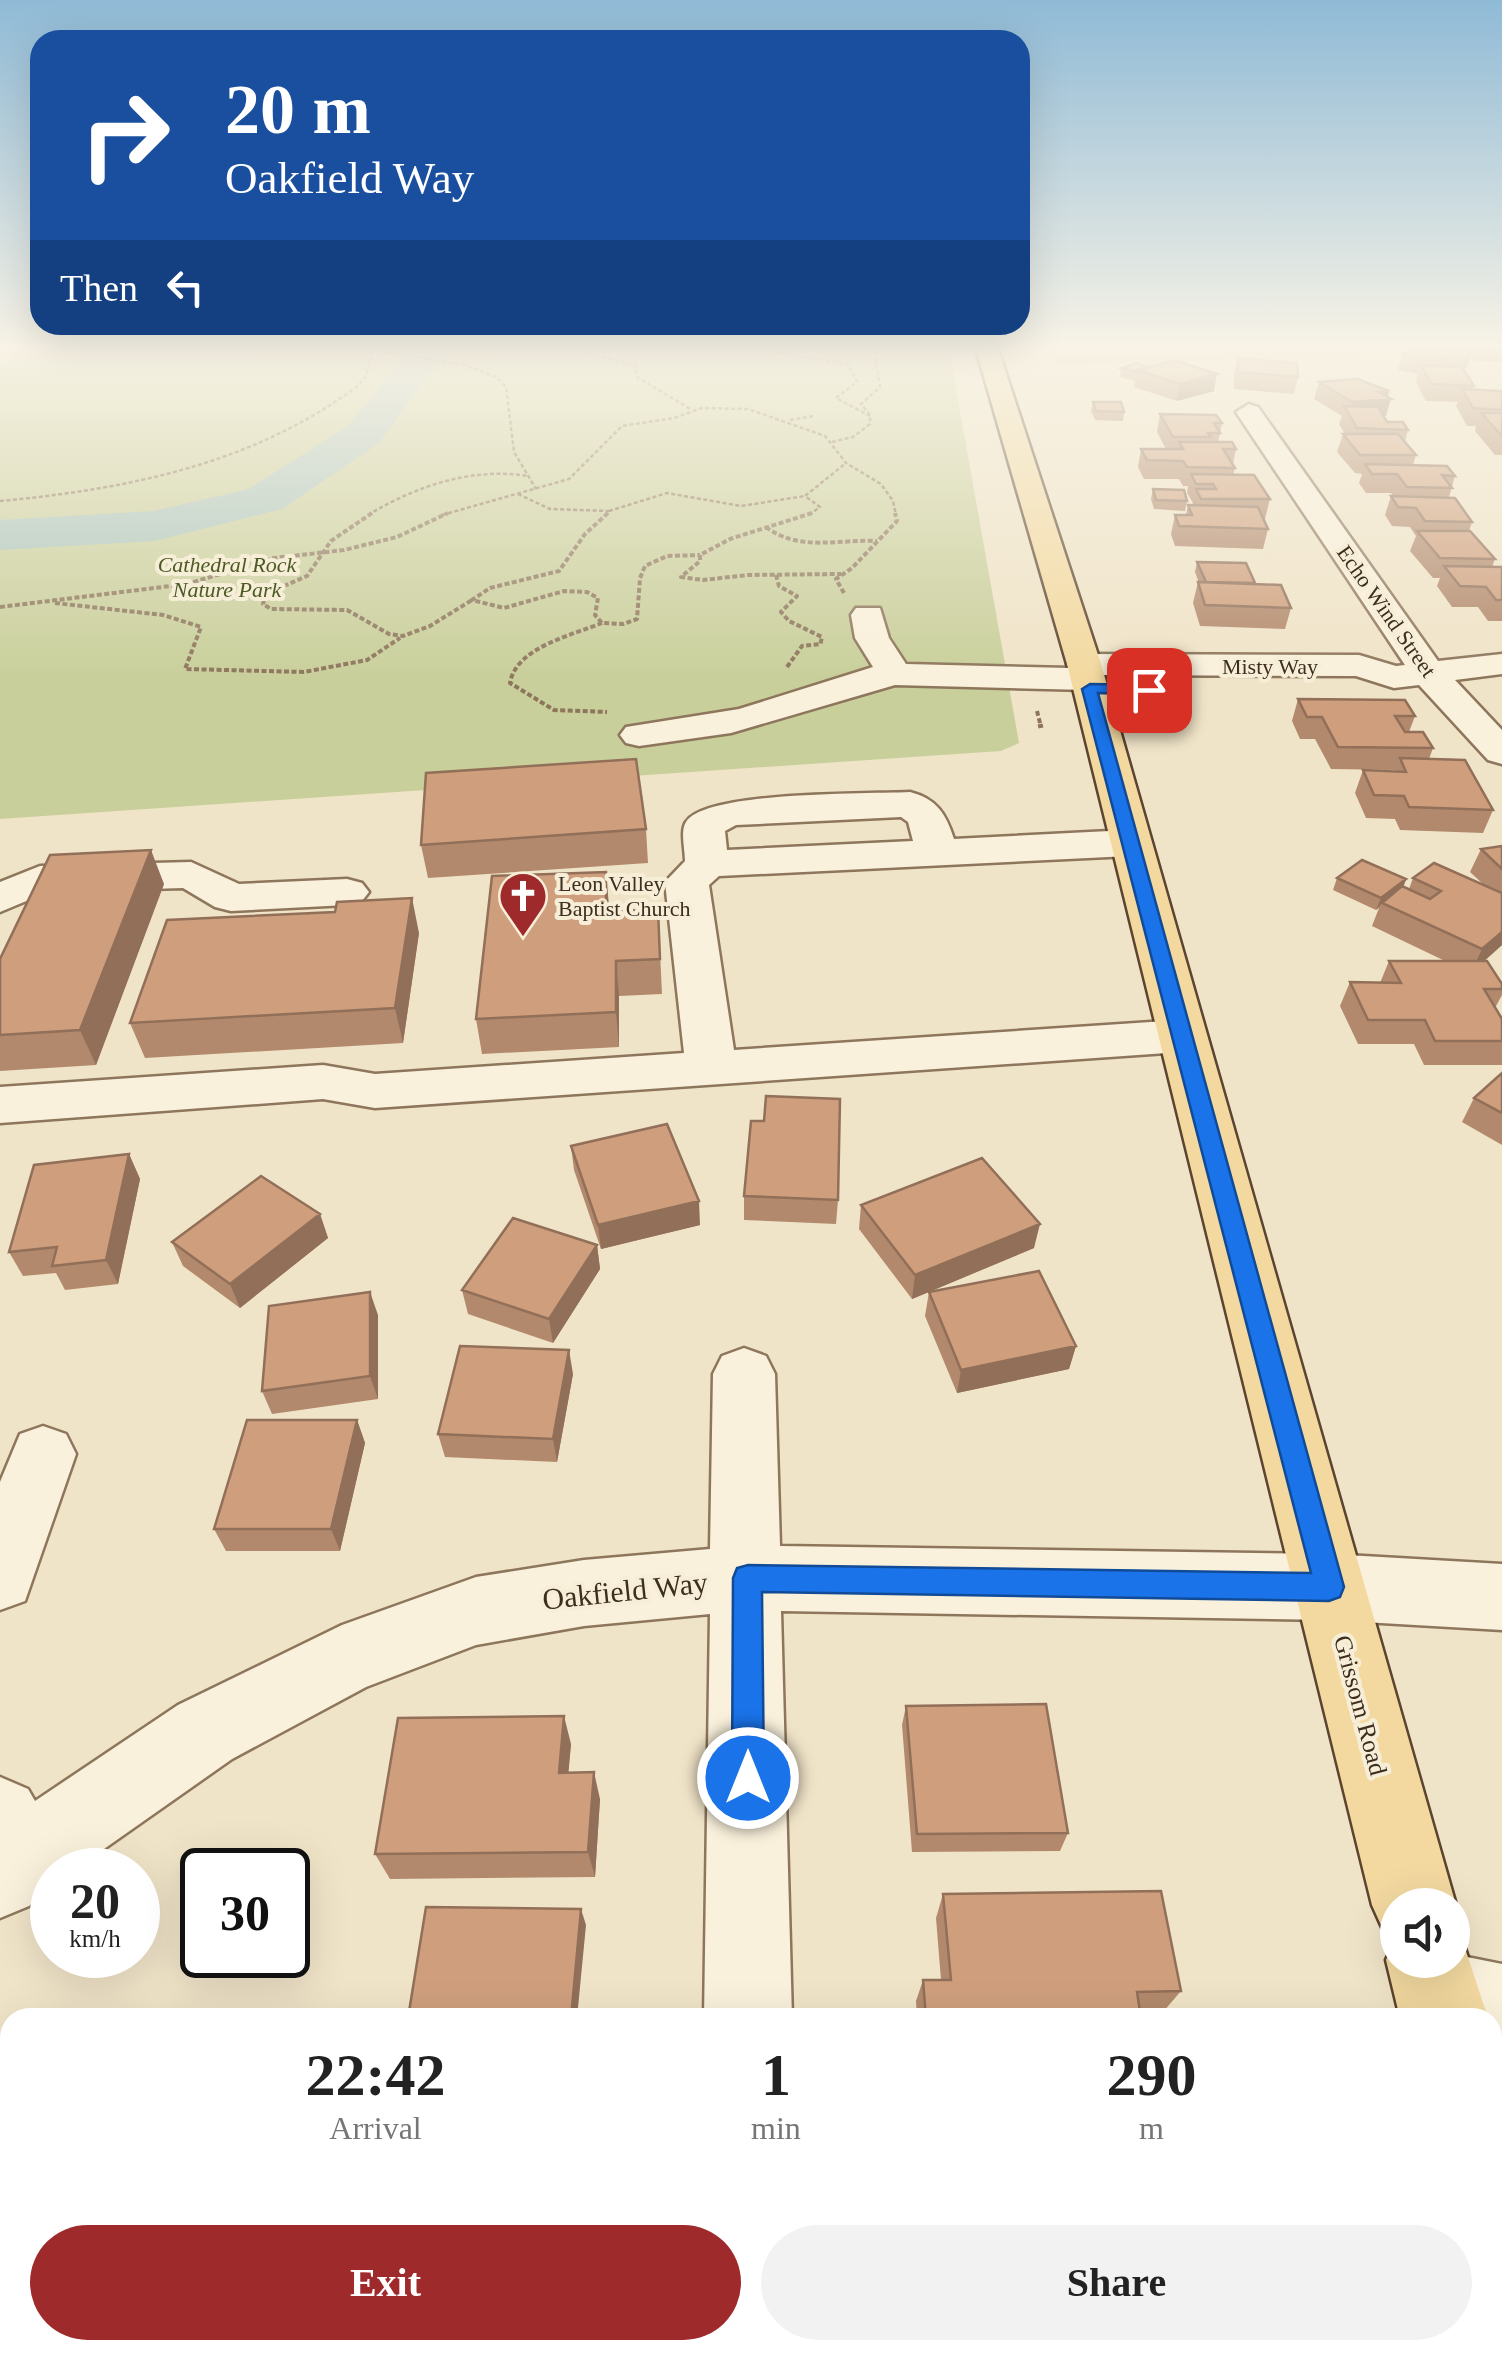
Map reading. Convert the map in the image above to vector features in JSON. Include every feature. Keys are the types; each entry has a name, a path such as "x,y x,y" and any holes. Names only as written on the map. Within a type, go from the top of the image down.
{"main road":[{"name":"Grissom Road","path":"1021,459 1087,677 1409,1888"}],"street":[{"name":"Echo Wind Street","path":"1278,459 1412,676 1502,752"},
{"path":"856,604 895,674"},
{"name":"Misty Way","path":"628,723 719,725 808,700 865,678 895,674 1087,677 1372,691 1412,676 1502,664"},
{"path":"711,1068 688,882 706,864 1129,843"},
{"path":"0,898 40,879 192,875 231,898 347,892"},
{"path":"0,1105 322,1082 375,1091 1181,1036"},
{"path":"744,1374 748,2008"},
{"path":"0,1578 44,1454"},
{"name":"Oakfield Way","path":"7,1851 205,1732 342,1661 476,1611 584,1592 748,1578 1329,1587 1502,1597"}],"path":[{"path":"0,501 48,498 134,482 207,459"},
{"path":"518,459 536,490"},
{"path":"0,608 187,584 274,558 397,537 447,512 536,490 576,474 589,459"},
{"path":"844,459 881,484 894,502 897,521 835,582 856,604"},
{"path":"518,494 528,504 550,510 610,510 667,493 741,506 805,496 846,462"},
{"path":"400,637 382,633 368,618 353,611 271,609 262,604 266,594 304,578 330,541 401,496 455,480 502,473 528,476"},
{"path":"628,723 548,711 510,683 511,668 531,654 602,622 623,624 637,620 642,610 640,574 647,565 672,555 700,555 722,541 764,526 808,519 820,507 805,496"},
{"path":"42,602 163,614 202,627 184,669 304,672 367,660 480,592 516,580 554,574 569,563 584,534 610,510"},
{"path":"764,526 780,541 798,544 836,538 878,540"},
{"path":"700,555 700,560 682,577 703,580 842,574"},
{"path":"472,600 504,608 583,591 598,598 595,614 602,622"},
{"path":"781,677 802,646 820,644"}],"green space":[{"name":"Cathedral Rock Nature Park","path":"0,459 969,459 1019,743 1001,751 0,819"}],"building":[{"path":"1229,459 1235,468 1187,467 1183,461 1147,460"},
{"path":"1365,464 1447,466 1455,476 1442,475 1452,488 1407,487 1397,474 1372,474"},
{"path":"1191,474 1254,475 1270,499 1201,499 1196,489 1216,489 1213,484 1196,484"},
{"path":"1153,489 1184,490 1187,501 1156,500"},
{"path":"1391,496 1455,498 1472,522 1425,521 1416,508 1398,507"},
{"path":"1188,505 1258,507 1268,529 1179,526 1175,515 1192,515"},
{"path":"1417,531 1470,531 1495,559 1440,558"},
{"path":"1197,562 1246,563 1255,583 1206,582"},
{"path":"1444,566 1502,567 1502,600 1496,600 1486,587 1460,586"},
{"path":"1198,582 1281,585 1291,608 1205,605"},
{"path":"1298,699 1405,700 1415,716 1395,716 1405,732 1423,732 1433,748 1338,747 1322,717 1307,717"},
{"path":"1400,758 1465,760 1493,810 1409,807 1404,796 1374,795 1363,770 1406,772"},
{"path":"636,759 646,829 421,845 426,773"},
{"path":"1502,846 1502,869 1481,849"},
{"path":"151,850 80,1030 0,1035 0,959 50,855"},
{"path":"1362,860 1406,879 1381,898 1337,878"},
{"path":"1434,863 1502,893 1502,932 1482,949 1382,903 1402,886 1430,899 1441,891 1413,878"},
{"path":"606,872 606,912 658,909 660,959 616,961 616,1012 476,1019 492,876"},
{"path":"412,898 395,1008 130,1023 167,920 335,912 337,902"},
{"path":"1389,961 1487,961 1502,984 1502,989 1484,989 1502,1019 1502,1041 1435,1041 1425,1020 1368,1020 1350,982 1401,983"},
{"path":"1502,1073 1502,1113 1474,1098"},
{"path":"766,1096 840,1099 838,1200 744,1196 751,1121 764,1121"},
{"path":"667,1124 699,1201 598,1225 571,1146"},
{"path":"129,1154 106,1260 52,1266 57,1247 9,1252 34,1165"},
{"path":"982,1158 1040,1224 915,1275 861,1205"},
{"path":"261,1176 320,1214 230,1284 172,1242"},
{"path":"513,1218 597,1245 549,1319 462,1290"},
{"path":"1039,1271 1076,1346 961,1370 929,1292"},
{"path":"370,1292 370,1376 262,1391 269,1306"},
{"path":"460,1346 569,1350 553,1439 438,1434"},
{"path":"247,1420 357,1420 331,1529 214,1529"},
{"path":"1046,1704 1068,1833 917,1834 906,1706"},
{"path":"564,1716 559,1773 594,1772 588,1852 375,1854 398,1718"},
{"path":"1161,1891 1181,1991 1137,1992 1139,2008 925,2008 923,1980 951,1980 943,1894"},
{"path":"426,1907 581,1909 572,2008 410,2008"}],"waterway":[{"path":"0,535 154,526 265,499 326,459"}],"place":[{"name":"Leon Valley Baptist Church","path":"523,938"}],"route":[{"path":"748,1778 748,1578 1329,1587 1090,689 1149,690"}]}
